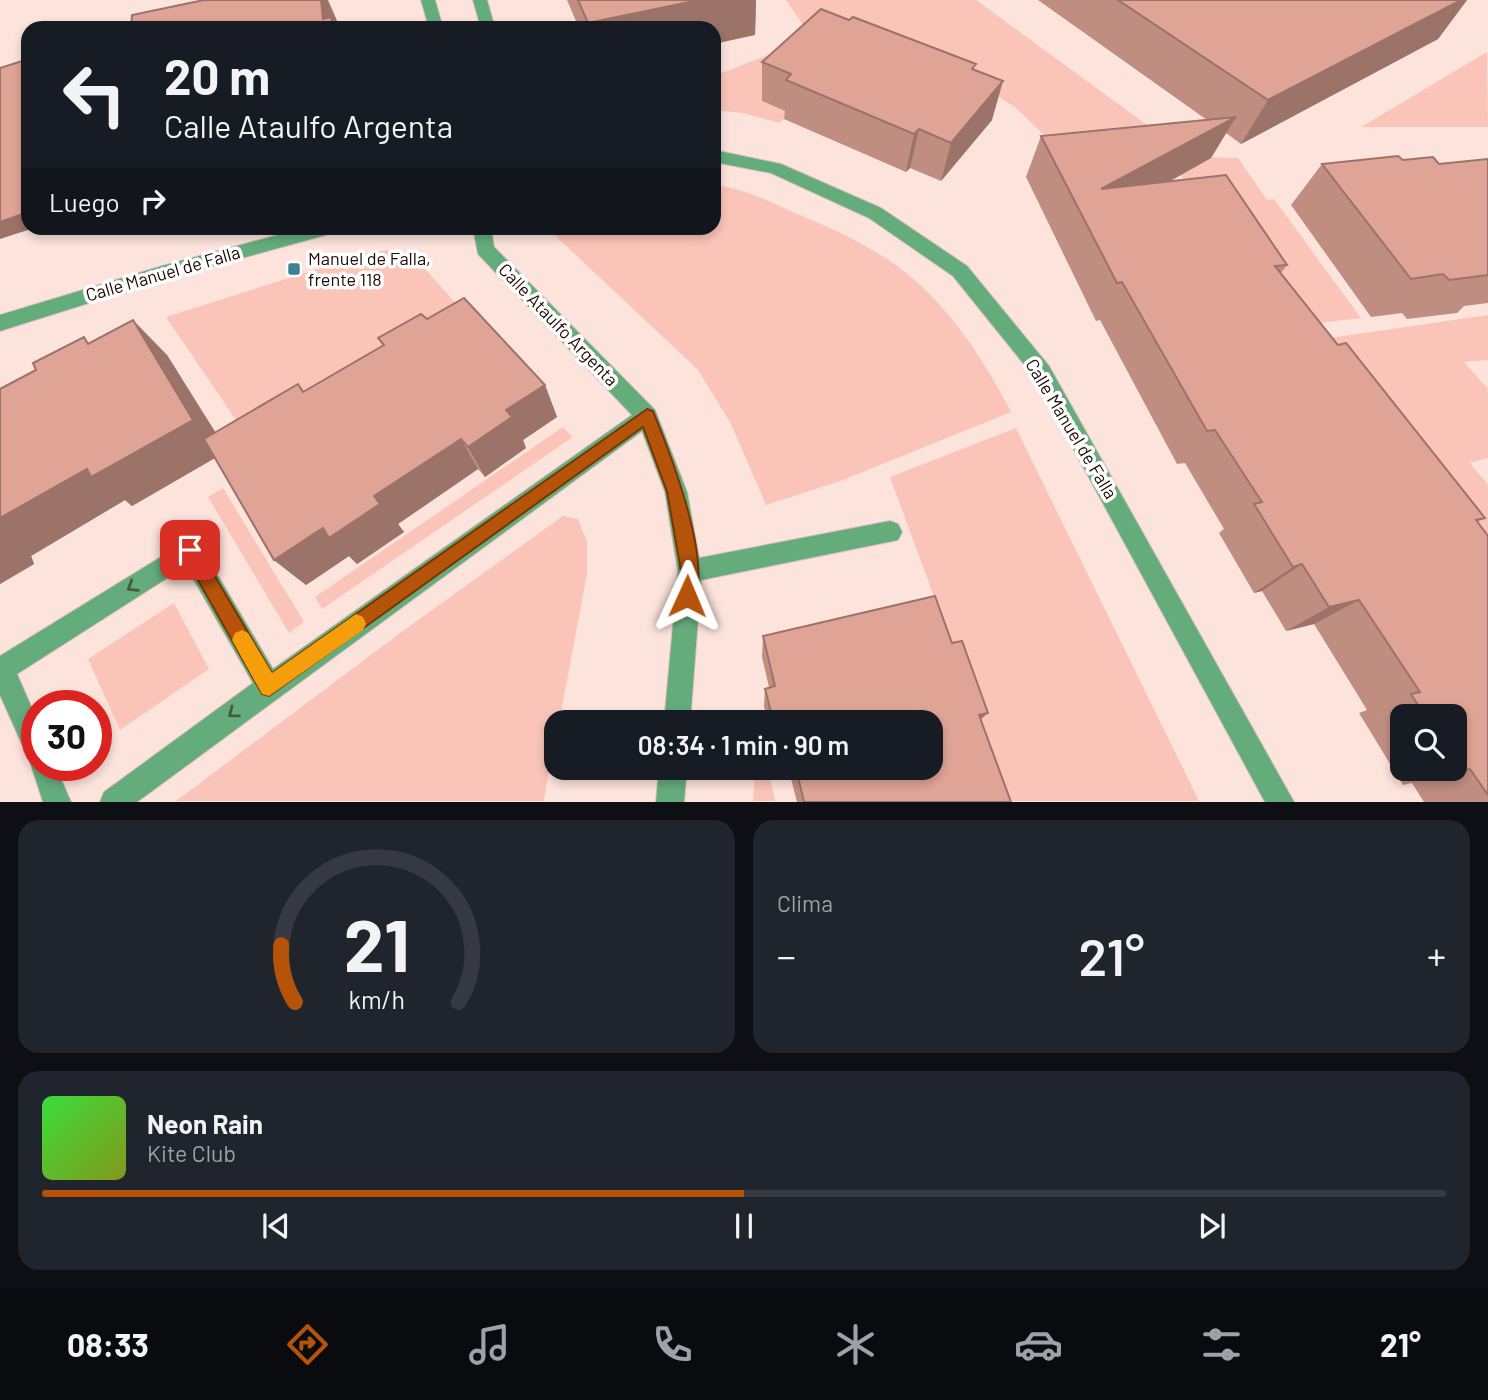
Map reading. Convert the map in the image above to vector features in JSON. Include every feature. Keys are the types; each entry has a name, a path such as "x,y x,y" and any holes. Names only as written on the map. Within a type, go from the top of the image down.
{"street":[{"path":"428,0 434,21"},
{"path":"480,0 486,21"},
{"name":"Calle Manuel de Falla","path":"721,157 775,168 875,213 960,271 1042,372 1280,802"},
{"name":"Calle Manuel de Falla","path":"0,323 162,273 301,235"},
{"name":"Calle Ataulfo Argenta","path":"483,235 485,249 647,416 676,492 690,571 678,710"},
{"path":"114,802 269,687 647,416"},
{"path":"690,571 890,531"},
{"path":"21,714 2,669 190,550 269,687"},
{"path":"670,802 672,780"},
{"path":"48,781 57,802"}],"shaded area":[{"path":"786,0 976,0 1154,130 1051,142 1015,107 933,57 762,101 789,113 780,123 721,111 721,73 812,38"},
{"path":"1487,52 1488,127 1361,127"},
{"path":"1169,156 1238,158 1267,200 1274,199 1361,318 1276,328"},
{"path":"721,186 755,196 831,228 876,252 907,274 958,327 987,369 1011,412 843,480 766,505 731,424 698,370 554,235 721,235"},
{"path":"391,250 408,253 417,260 468,317 255,448 166,317 371,252"},
{"path":"1488,315 1488,360 1464,362 1488,389 1488,458 1470,463 1488,485 1488,605 1288,344"},
{"path":"563,427 573,437 322,609 315,597"},
{"path":"1016,428 1199,801 1009,801 890,477"},
{"path":"223,488 304,622 289,633 208,497"},
{"path":"563,516 578,519 587,542 587,574 561,710 544,710 544,780 547,780 544,801 176,801 400,633"},
{"path":"174,603 209,669 120,730 112,712 112,690 102,690 88,659"},
{"path":"754,780 771,780 775,801 753,801"}],"building":[{"path":"204,0 321,0 323,19 331,17 332,21 132,21 132,15"},
{"path":"578,0 699,0 598,21 587,21"},
{"path":"1118,0 1461,0 1268,100"},
{"path":"821,9 849,20 853,17 976,64 972,69 1003,81 951,143 919,129 914,134 786,80 791,74 762,62"},
{"path":"21,61 21,214 0,222 0,68"},
{"path":"1236,117 1101,189 1226,175 1287,265 1275,266 1338,345 1346,343 1485,518 1476,520 1488,536 1488,795 1470,769 1467,770 1467,704 1417,704 1411,694 1420,692 1359,600 1329,607 1302,564 1293,567 1254,504 1262,502 1215,430 1207,431 1122,282 1117,283 1041,136"},
{"path":"1398,156 1403,160 1433,157 1439,164 1488,159 1488,275 1449,280 1443,274 1411,279 1322,164"},
{"path":"464,298 545,385 506,410 512,417 468,447 461,439 374,496 380,504 329,538 323,528 274,560 204,439 298,384 303,392 384,345 378,338 421,314 427,319"},
{"path":"133,320 193,420 91,477 87,469 0,518 0,389 36,370 33,363 84,337 88,344"},
{"path":"935,596 952,643 962,641 988,713 979,715 1011,802 804,802 799,780 943,780 943,710 771,710 765,689 775,686 763,636"}],"slow traffic":[{"path":"242,640 269,687 356,624"}],"place":[{"name":"Manuel de Falla, frente 118","path":"294,269"}],"route":[{"path":"190,550 269,687 647,416 676,492 690,571 687,596"}]}
